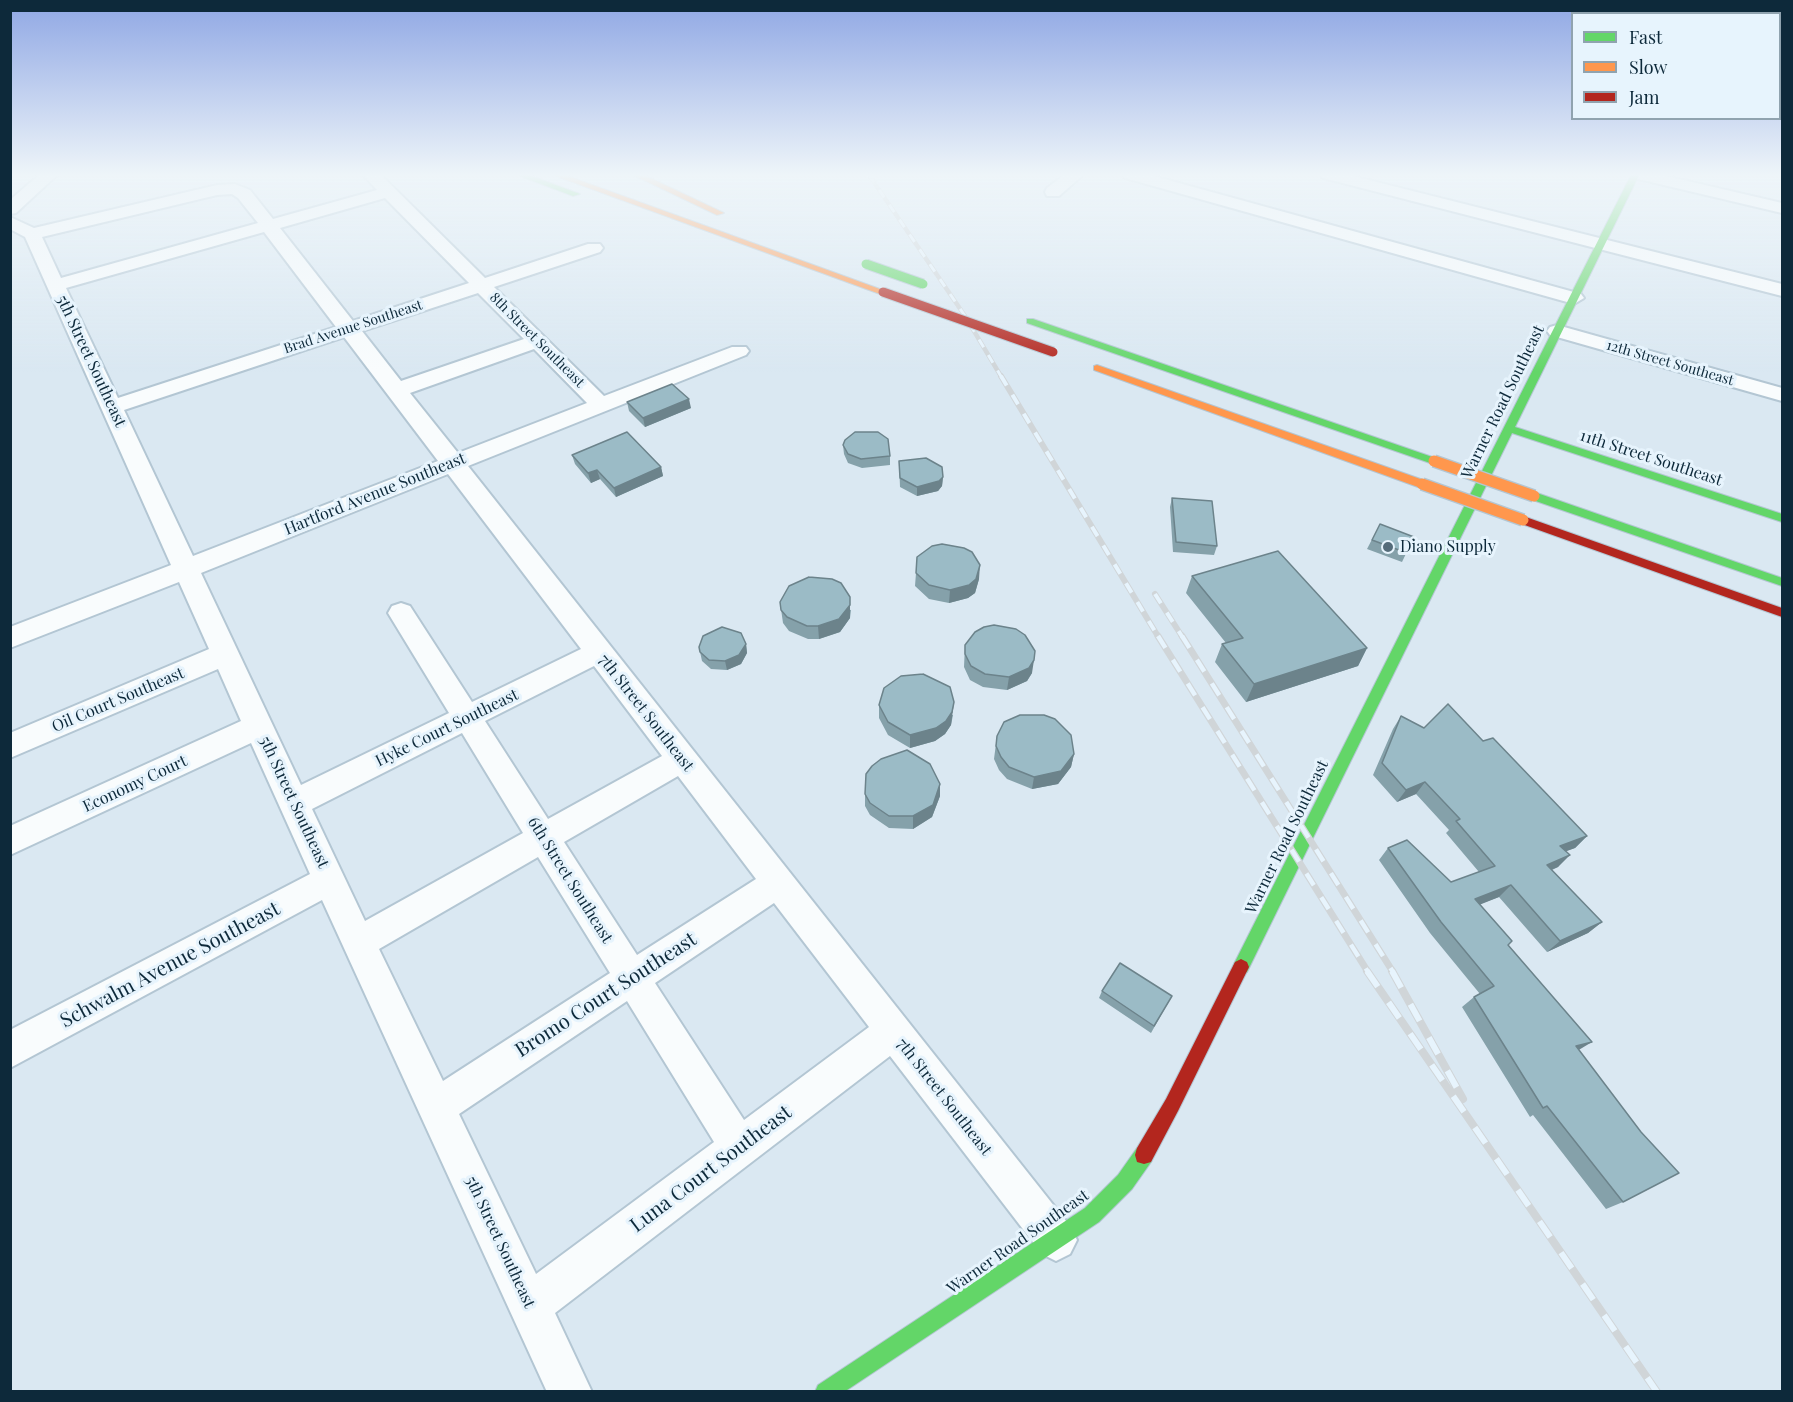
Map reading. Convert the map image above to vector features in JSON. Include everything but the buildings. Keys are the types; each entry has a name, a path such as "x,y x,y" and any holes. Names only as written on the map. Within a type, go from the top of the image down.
{"main road":[{"path":"729,240 778,254"},
{"path":"740,240 1058,354"},
{"name":"Warner Road Southeast","path":"825,1392 1092,1215 1125,1182 1172,1105 1602,240"},
{"path":"861,262 932,286"},
{"path":"1024,319 1782,582"},
{"path":"1085,364 1782,613"},
{"name":"11th Street Southeast","path":"1509,429 1782,518"}],"street":[{"name":"5th Street Southeast","path":"35,240 329,880 570,1392"},
{"path":"56,285 215,240"},
{"name":"7th Street Southeast","path":"278,240 1056,1240"},
{"name":"8th Street Southeast","path":"437,240 601,405"},
{"path":"1380,240 1574,298"},
{"path":"1586,240 1782,290"},
{"name":"Brad Avenue Southeast","path":"112,407 594,248"},
{"name":"12th Street Southeast","path":"1557,331 1782,395"},
{"path":"397,390 538,341"},
{"name":"Hartford Avenue Southeast","path":"10,638 739,351"},
{"name":"6th Street Southeast","path":"401,613 740,1147"},
{"name":"Hyke Court Southeast","path":"294,803 599,652"},
{"name":"Oil Court Southeast","path":"10,746 225,654"},
{"name":"Economy Court","path":"10,841 259,726"},
{"path":"359,942 682,759"},
{"name":"Schwalm Avenue Southeast","path":"10,1050 329,880"},
{"name":"Bromo Court Southeast","path":"436,1107 777,883"},
{"name":"Luna Court Southeast","path":"529,1306 892,1032"}],"railway":[{"path":"914,240 965,316 1002,378"},
{"path":"1001,376 1159,638"},
{"path":"1155,594 1183,638"},
{"path":"1158,636 1368,972"},
{"path":"1182,636 1393,972"},
{"path":"1367,971 1657,1392"},
{"path":"1392,971 1463,1099"}],"traffic: fast":[{"path":"1241,967 1602,240"},
{"path":"866,264 923,284"},
{"path":"1030,321 1434,461"},
{"path":"1509,429 1782,518"},
{"path":"1534,496 1782,582"},
{"path":"825,1392 1092,1215 1125,1182 1144,1155"}],"traffic: slow":[{"path":"739,240 883,292"},
{"path":"1097,368 1422,484"},
{"path":"1434,461 1534,496"},
{"path":"1422,484 1523,520"}],"traffic: jam":[{"path":"883,292 1053,352"},
{"path":"1523,520 1782,613"},
{"path":"1144,1155 1172,1105 1241,967"}],"place":[{"name":"Diano Supply","path":"1388,547"}]}
